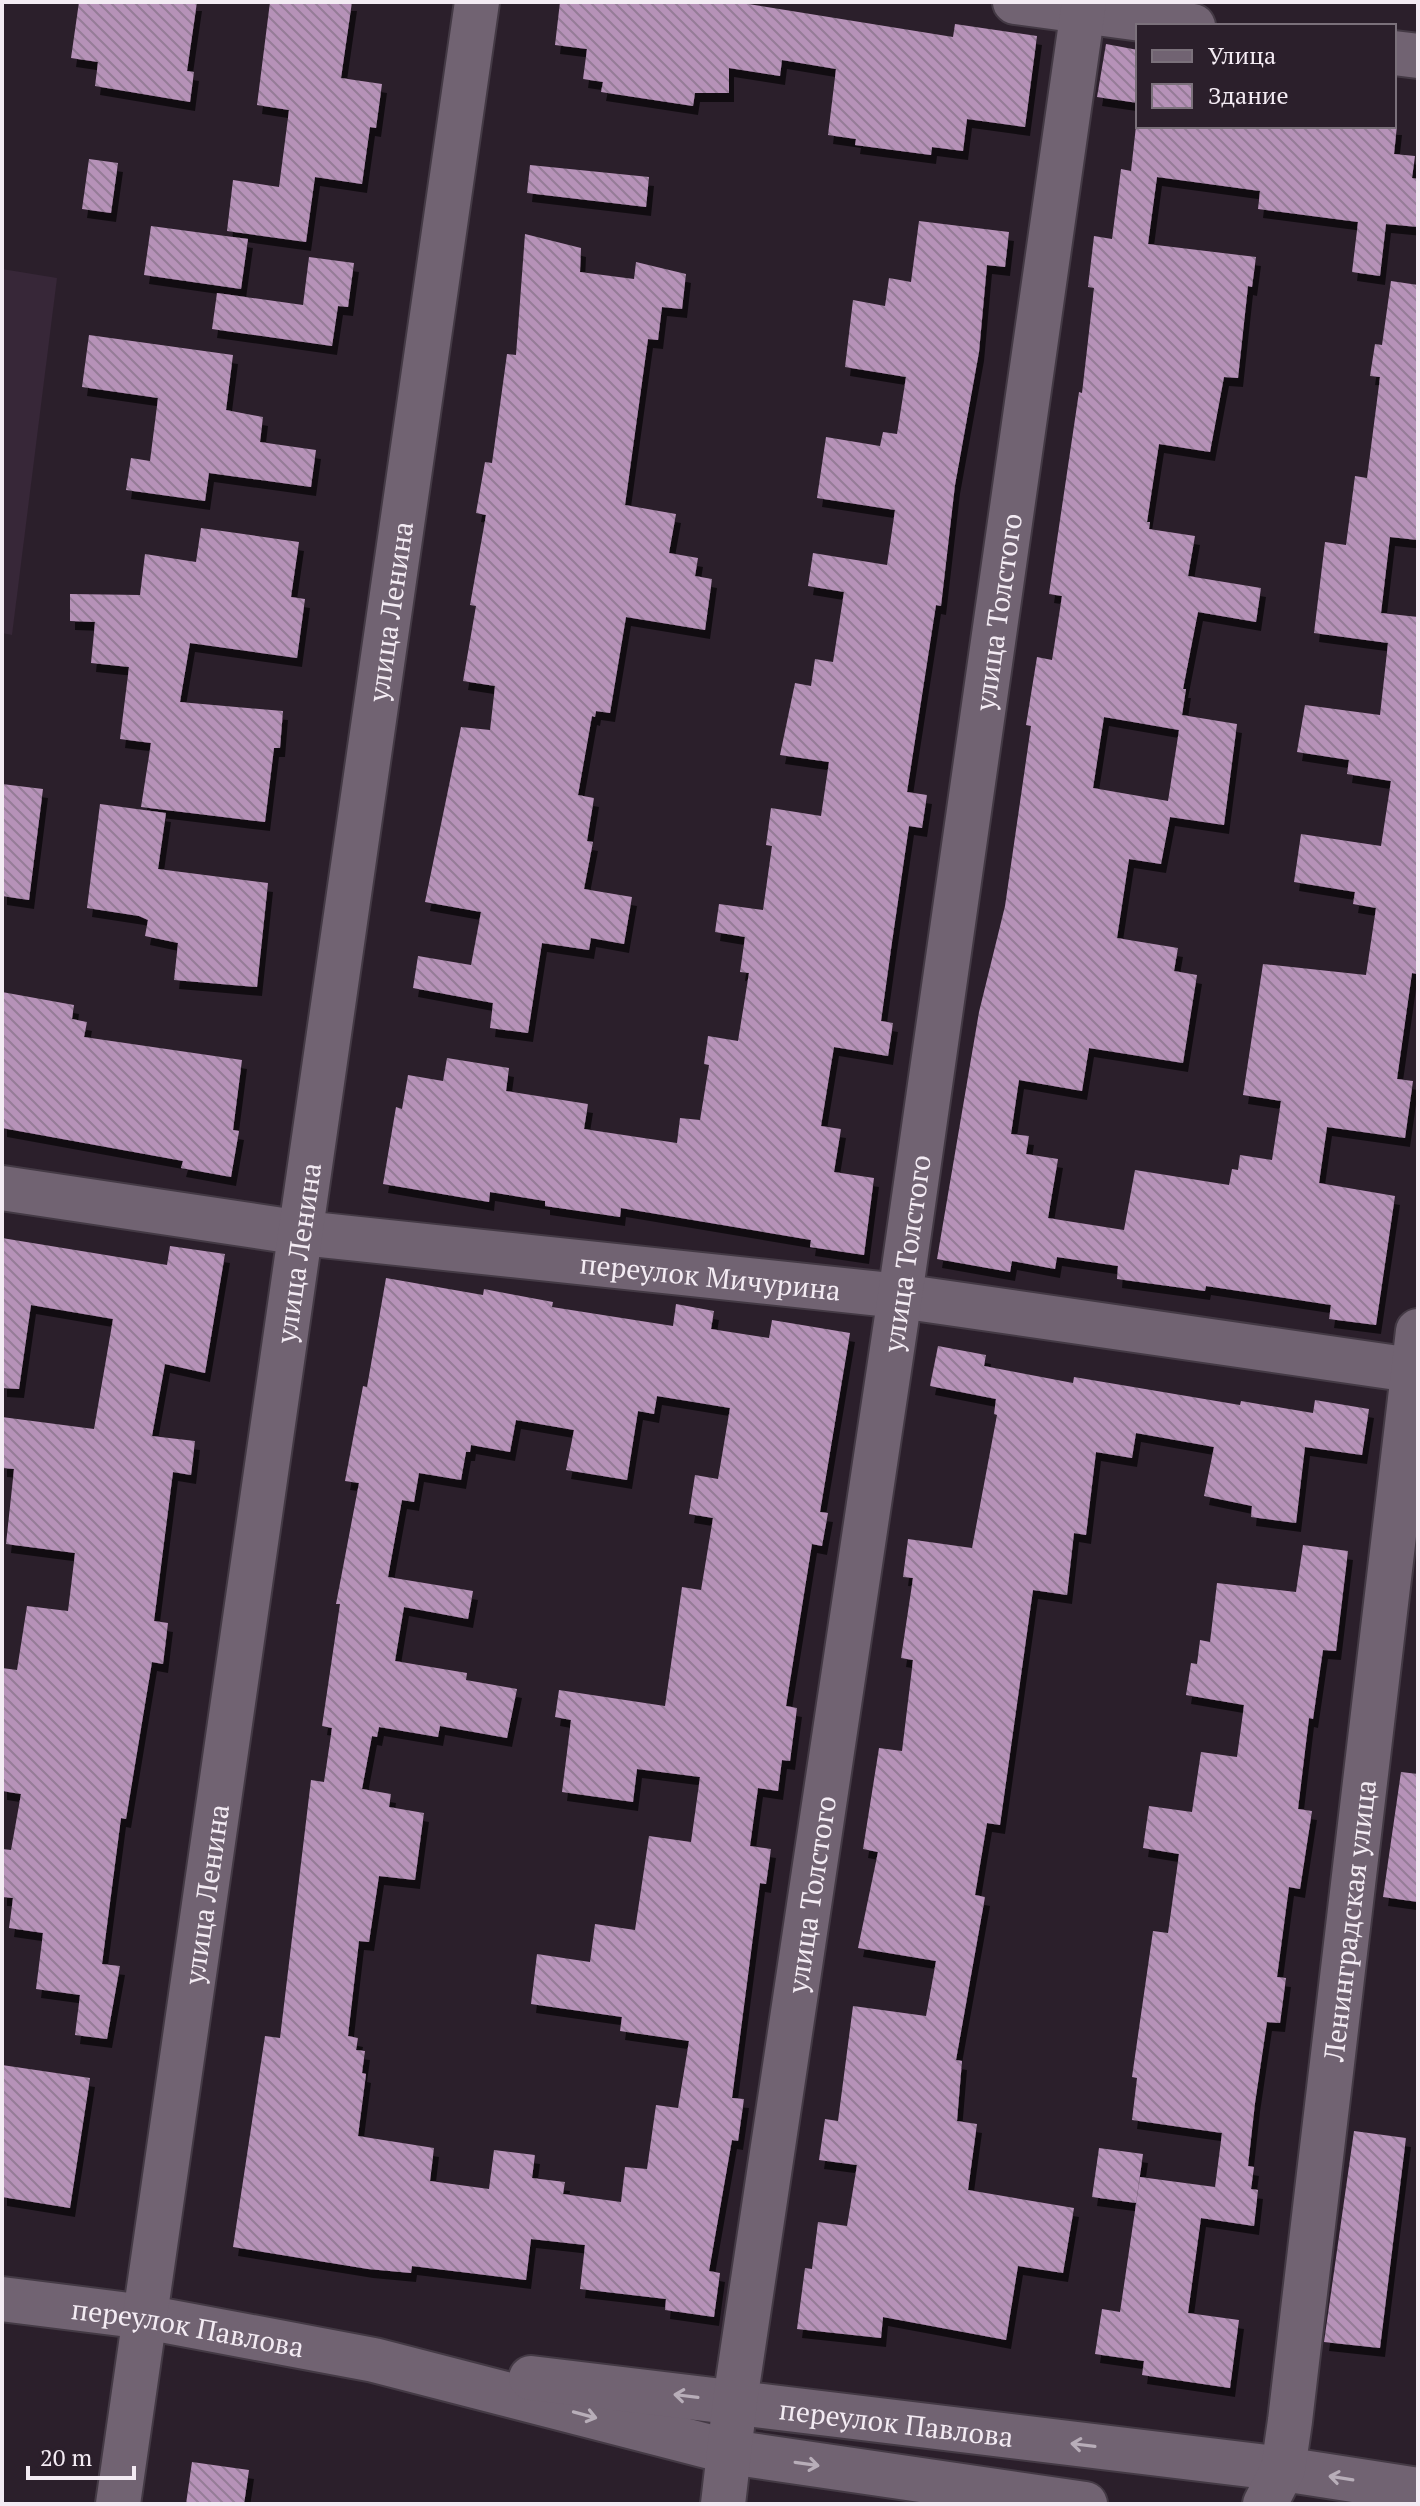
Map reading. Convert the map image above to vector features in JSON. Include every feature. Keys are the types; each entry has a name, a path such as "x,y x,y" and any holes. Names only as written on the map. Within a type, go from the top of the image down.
{"street":[{"name":"улица Ленина","path":"118,2504 477,2"},
{"path":"1015,2 1083,7 1181,24"},
{"name":"улица Толстого","path":"723,2504 735,2401 900,1296 1083,7"},
{"path":"1396,53 1418,56"},
{"name":"переулок Мичурина","path":"2,1188 302,1233 900,1296 1416,1357"},
{"name":"Ленинградская улица","path":"1274,2487 1416,1357"},
{"name":"переулок Павлова","path":"2,2299 145,2317 374,2360 730,2452 1085,2504"},
{"name":"переулок Павлова","path":"374,2360 735,2401 1274,2487 1418,2490"}],"shaded area":[{"path":"2,269 57,278 12,635 2,633"}],"building":[{"path":"79,2 197,2 187,71 194,72 190,102 95,86 98,62 71,58"},
{"path":"270,2 352,2 341,78 382,84 376,128 370,127 362,184 315,177 306,242 227,231 233,180 279,187 289,110 257,105"},
{"path":"560,2 736,2 953,37 955,24 1037,36 1025,127 967,119 963,151 932,147 931,155 855,145 856,139 828,135 836,69 782,60 780,76 729,68 729,93 695,93 693,106 601,92 603,82 583,79 587,49 555,45"},
{"path":"1106,44 1136,50 1136,103 1097,97"},
{"path":"1136,126 1190,129 1397,126 1394,154 1415,156 1412,178 1418,179 1418,227 1386,224 1380,276 1352,272 1358,222 1258,209 1260,191 1157,177 1148,244 1256,257 1252,287 1248,286 1238,378 1224,377 1210,452 1159,444 1147,522 1150,522 1149,529 1195,536 1188,576 1261,588 1256,622 1198,612 1183,689 1186,689 1182,715 1237,724 1224,825 1170,817 1161,864 1129,859 1117,938 1178,948 1174,971 1197,975 1183,1063 1089,1048 1082,1091 1019,1080 1011,1134 1029,1136 1026,1154 1058,1159 1048,1218 1124,1230 1135,1170 1229,1185 1232,1169 1238,1170 1240,1155 1272,1160 1281,1101 1243,1095 1263,964 1366,975 1376,908 1353,904 1355,892 1294,882 1301,834 1381,846 1391,781 1347,774 1349,760 1297,752 1305,705 1380,715 1388,643 1314,633 1325,542 1346,545 1355,476 1367,478 1380,377 1370,376 1375,344 1382,345 1391,281 1418,285 1418,540 1390,537 1381,613 1418,617 1418,974 1412,973 1397,1079 1413,1081 1405,1138 1327,1127 1319,1183 1395,1196 1376,1325 1329,1319 1331,1305 1206,1286 1205,1291 1117,1279 1118,1266 1057,1257 1055,1269 1012,1261 1010,1272 937,1259 979,1012 1005,906 1031,726 1026,725 1037,657 1052,660 1062,596 1049,594 1079,392 1082,393 1094,288 1088,287 1094,236 1112,239 1121,169 1131,171","holes":["1104,717 1179,730 1168,801 1093,788"]},
{"path":"89,159 118,163 111,213 82,209"},
{"path":"530,165 649,177 646,207 527,193"},
{"path":"919,221 1009,232 1005,267 987,265 979,352 955,485 941,606 936,605 907,792 927,795 922,828 909,826 881,1021 893,1023 888,1056 834,1047 821,1126 841,1129 834,1172 874,1178 864,1255 810,1247 811,1240 621,1208 620,1217 545,1206 545,1201 490,1192 489,1202 383,1184 396,1107 402,1109 408,1075 443,1081 447,1058 509,1068 506,1091 588,1104 584,1129 677,1143 680,1118 700,1120 709,1065 704,1064 708,1036 738,1041 749,973 740,972 745,937 715,932 719,904 763,910 772,846 766,845 771,808 821,816 829,762 780,755 795,683 811,686 815,659 833,662 844,592 808,586 813,553 887,565 895,510 817,498 826,437 880,446 883,432 897,434 906,377 845,367 853,300 885,306 889,278 911,282"},
{"path":"151,226 248,239 241,289 144,275"},
{"path":"525,234 581,248 580,272 634,279 636,262 686,274 682,309 662,307 658,340 648,339 625,505 676,514 669,553 698,558 695,576 712,579 705,630 626,617 610,713 596,711 595,717 592,716 578,795 594,798 587,841 593,842 584,889 632,897 624,944 591,938 589,950 542,943 528,1033 490,1028 493,1003 413,988 418,956 471,965 481,912 425,902 461,727 490,730 495,686 463,681 476,606 470,605 486,515 476,513 485,462 492,463 507,354 516,355"},
{"path":"309,257 354,263 348,307 338,306 332,346 212,329 217,293 303,305"},
{"path":"89,335 233,355 226,410 263,417 260,442 316,450 311,487 209,473 205,501 126,490 131,458 150,461 158,398 82,387"},
{"path":"201,528 299,542 291,597 305,599 297,658 190,643 180,702 283,711 280,748 274,748 265,822 141,807 151,743 120,739 129,667 91,663 95,622 70,621 70,594 140,595 145,554 196,562"},
{"path":"2,784 43,789 29,900 2,896"},
{"path":"100,804 166,813 158,869 268,883 257,987 174,980 178,943 145,936 148,920 139,916 87,908"},
{"path":"2,992 74,1005 72,1019 87,1022 84,1037 242,1060 233,1130 239,1131 231,1177 181,1168 183,1161 2,1128"},
{"path":"2,1238 167,1265 170,1246 225,1254 205,1373 165,1364 152,1436 195,1441 191,1475 173,1472 154,1621 168,1623 163,1664 152,1662 126,1819 121,1818 102,1964 120,1966 107,2039 75,2035 80,1995 36,1989 43,1933 9,1928 13,1898 2,1897 2,1849 11,1850 21,1794 2,1791 2,1668 17,1670 27,1606 68,1611 75,1553 6,1544 14,1469 2,1468 2,1417 94,1429 113,1319 31,1305 19,1389 2,1388"},
{"path":"386,1278 483,1295 484,1289 553,1302 552,1307 673,1326 676,1304 714,1311 711,1329 769,1338 772,1320 850,1333 820,1512 828,1513 822,1546 812,1544 786,1706 797,1708 790,1761 782,1760 778,1791 758,1788 750,1846 771,1849 766,1884 760,1883 732,2098 744,2099 738,2141 732,2140 709,2271 720,2273 714,2317 665,2310 666,2299 580,2289 585,2245 531,2239 526,2280 412,2266 411,2273 368,2269 233,2247 265,2036 280,2038 311,1780 324,1782 332,1728 322,1726 340,1604 336,1604 359,1483 345,1481 363,1386 367,1387","holes":["657,1396 730,1408 718,1479 695,1475 689,1514 713,1518 701,1590 682,1587 665,1706 559,1690 555,1717 571,1720 562,1792 633,1802 637,1769 700,1777 691,1842 649,1836 635,1930 595,1924 590,1962 537,1954 531,2004 622,2017 620,2031 689,2041 678,2108 656,2105 647,2169 625,2167 621,2202 563,2194 565,2182 532,2178 535,2155 494,2150 489,2189 430,2181 434,2148 358,2136 366,2074 362,2073 365,2051 356,2050 358,2038 348,2036 359,1941 369,1942 379,1876 415,1880 424,1813 389,1807 391,1794 362,1789 372,1736 377,1737 379,1727 438,1737 440,1726 507,1738 517,1689 466,1680 467,1673 395,1661 404,1607 468,1619 473,1591 388,1577 402,1500 414,1502 419,1473 461,1480 466,1452 470,1452 471,1445 510,1452 516,1420 574,1430 566,1470 627,1480 638,1411 654,1414"]},
{"path":"938,1346 986,1355 984,1366 1073,1383 1074,1377 1240,1405 1241,1401 1313,1413 1315,1400 1369,1409 1362,1455 1305,1447 1296,1523 1251,1517 1252,1506 1204,1496 1214,1447 1136,1433 1132,1458 1096,1452 1086,1535 1074,1533 1067,1595 1033,1590 1000,1825 987,1823 975,1895 985,1897 956,2060 962,2061 957,2121 977,2124 968,2190 1074,2208 1063,2273 1018,2266 1006,2340 883,2317 881,2338 797,2329 805,2268 812,2269 818,2222 847,2226 857,2165 819,2160 825,2119 838,2121 853,2006 926,2016 936,1961 858,1948 878,1852 863,1849 879,1748 902,1751 913,1660 901,1658 913,1578 903,1577 908,1539 972,1548 997,1415 994,1414 996,1399 930,1386"},
{"path":"1303,1545 1348,1551 1336,1651 1323,1650 1313,1719 1309,1718 1298,1809 1312,1811 1300,1889 1289,1887 1277,1977 1286,1978 1280,2023 1267,2022 1255,2103 1248,2166 1254,2167 1251,2189 1258,2190 1254,2226 1201,2218 1188,2313 1239,2320 1230,2388 1142,2375 1144,2361 1095,2354 1102,2309 1120,2312 1140,2177 1215,2187 1222,2133 1132,2120 1137,2078 1132,2077 1153,1931 1168,1933 1179,1854 1143,1848 1149,1806 1192,1812 1201,1752 1237,1757 1244,1705 1186,1695 1191,1663 1197,1664 1200,1640 1210,1642 1217,1583 1296,1592"},
{"path":"1401,1772 1418,1774 1418,1902 1383,1897"},
{"path":"2,2065 90,2078 70,2208 2,2197"},
{"path":"1354,2131 1406,2138 1380,2348 1324,2342"},
{"path":"1099,2148 1143,2154 1136,2203 1092,2197"},
{"path":"192,2462 249,2470 244,2504 186,2504"}]}
